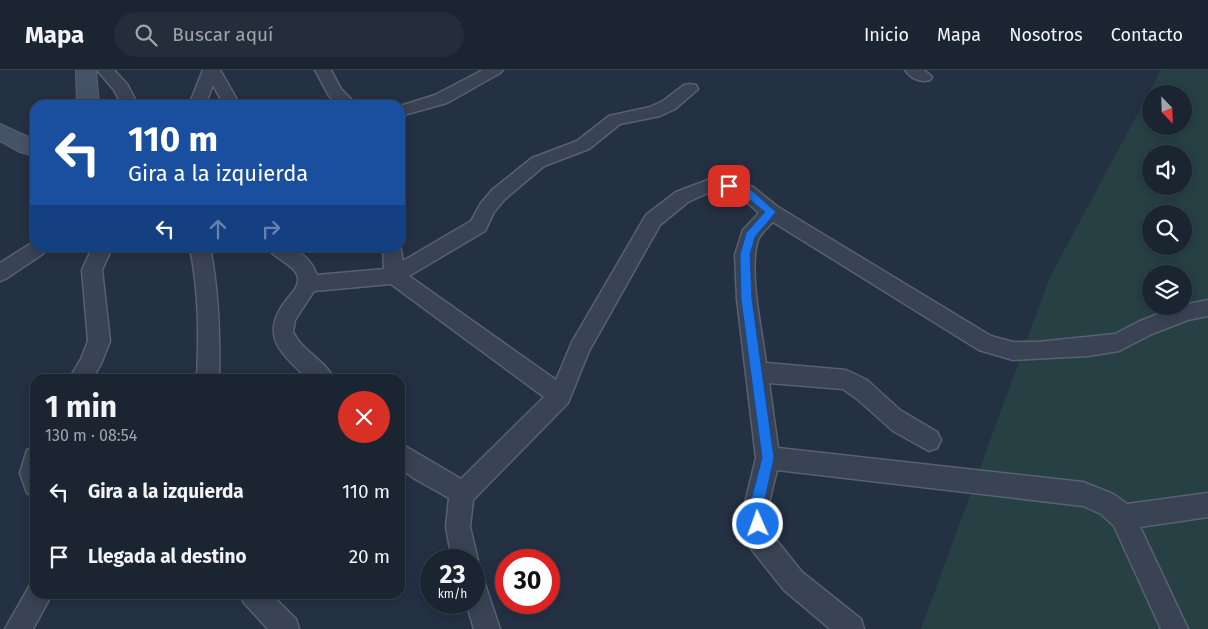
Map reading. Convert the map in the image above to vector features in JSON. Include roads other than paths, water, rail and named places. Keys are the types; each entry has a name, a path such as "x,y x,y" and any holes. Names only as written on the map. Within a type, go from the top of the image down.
{"main road":[{"path":"86,70 87,100"},
{"path":"0,131 30,147"}],"street":[{"path":"106,70 121,88 127,100"},
{"path":"198,100 211,70"},
{"path":"211,70 229,100"},
{"path":"323,70 335,92 344,100"},
{"path":"405,110 440,99 495,70"},
{"path":"308,284 394,276 478,226 487,208 498,195 538,162 583,145 615,120 654,112 668,105 690,88"},
{"path":"462,549 458,537 458,505 463,493 560,396 580,348 653,220 682,197 708,186 729,186 747,192 771,212 986,344 1013,350 1037,351 1088,347 1119,342 1153,325 1186,312 1208,308"},
{"path":"771,212 750,235 745,255 747,299 768,458 756,508 761,541 793,581 851,629"},
{"path":"0,273 31,252"},
{"path":"83,374 90,364 99,341 92,270 100,252"},
{"path":"201,252 205,270 210,335 208,374"},
{"path":"283,252 305,270 308,284 298,301 284,318 283,332 291,346 318,374"},
{"path":"392,252 394,276"},
{"path":"394,276 560,396"},
{"path":"756,372 846,380 858,385 892,417 911,431 929,440"},
{"path":"405,458 423,471 463,493"},
{"path":"768,458 1083,494 1099,498 1112,505 1123,517 1175,629"},
{"path":"1123,517 1208,506"},
{"path":"18,629 36,599"},
{"path":"258,599 286,629"},
{"path":"482,614 487,629"}]}
